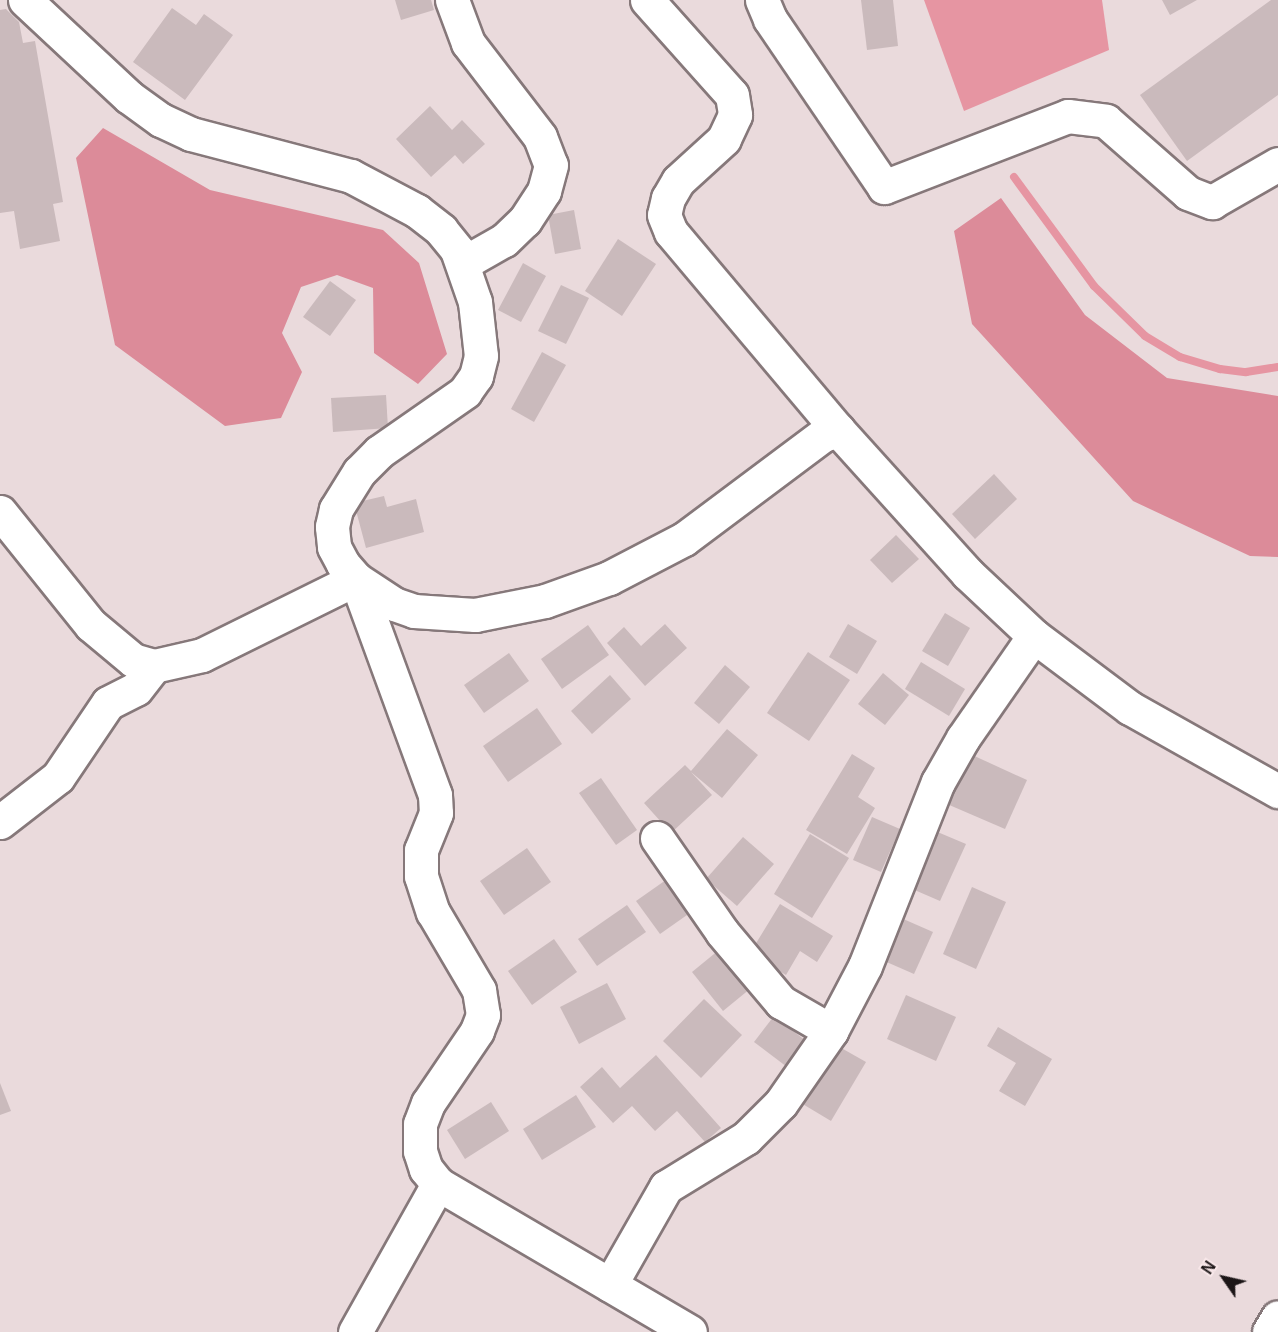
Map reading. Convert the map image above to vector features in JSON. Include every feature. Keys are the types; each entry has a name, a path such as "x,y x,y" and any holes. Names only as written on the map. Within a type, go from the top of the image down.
{"street":[{"path":"25,0 129,97 161,120 220,143 351,176 386,191 441,230 462,264 475,302 481,356 476,376 465,392 380,452 346,490 332,527 334,547 356,579 435,795 436,813 421,850 421,876 434,912 479,990 483,1015 477,1032 428,1103 420,1124 420,1151 426,1169 438,1184 690,1332"},
{"path":"452,0 468,43 540,136 550,165 544,191 525,220 504,240 462,264"},
{"path":"647,0 732,95 735,115 724,139 678,181 668,198 664,215 671,232 838,430 846,435 966,573 1034,636 1130,708 1278,791"},
{"path":"762,0 770,19 884,187 1068,116 1106,121 1188,193 1212,202 1278,164"},
{"path":"356,579 394,604 445,615 475,615 545,601 609,578 684,539 823,435 838,430"},
{"path":"0,512 91,625 133,660 154,666 202,655 356,579"},
{"path":"610,1286 666,1187 746,1138 781,1103 831,1031 865,966 938,782 963,738 1034,636"},
{"path":"0,822 58,777 108,703 136,689 154,666"},
{"path":"657,838 722,932 781,1002 831,1031"},
{"path":"355,1332 438,1184"},
{"path":"1269,1332 1278,1317"}],"shaded area":[{"path":"924,0 1102,0 1109,50 964,111"},
{"path":"103,128 210,190 383,230 419,263 447,354 418,384 374,353 373,288 337,275 301,287 282,333 302,372 281,418 225,426 115,345 76,158"},
{"path":"1001,198 1085,315 1167,378 1278,396 1278,557 1250,556 1133,501 972,324 954,231"}],"building":[{"path":"395,0 431,0 434,10 401,20"},
{"path":"861,0 893,0 898,46 867,50"},
{"path":"1162,0 1197,0 1170,15"},
{"path":"1271,0 1278,0 1278,95 1187,161 1140,95"},
{"path":"172,8 196,25 204,14 233,35 185,100 133,62"},
{"path":"6,9 19,22 23,43 35,41 63,202 53,204 60,241 20,249 14,211 0,213 0,10"},
{"path":"430,106 452,130 462,120 485,144 463,164 455,155 431,177 396,139"},
{"path":"574,210 581,249 555,254 548,215"},
{"path":"618,239 656,264 622,316 585,291"},
{"path":"523,263 546,276 521,322 498,310"},
{"path":"330,281 356,300 330,336 303,317"},
{"path":"561,285 589,298 566,344 538,331"},
{"path":"542,352 566,365 534,422 511,409"},
{"path":"386,395 388,428 333,432 331,398"},
{"path":"994,474 1017,499 975,539 952,514"},
{"path":"384,496 387,507 416,499 424,532 366,548 354,503"},
{"path":"896,535 919,559 892,583 870,560"},
{"path":"945,613 970,628 948,666 922,651"},
{"path":"665,624 687,648 645,686 607,643 624,627 641,646"},
{"path":"848,624 877,641 857,674 829,657"},
{"path":"588,625 609,655 562,689 541,659"},
{"path":"808,652 850,680 809,741 767,713"},
{"path":"509,653 529,681 484,713 464,685"},
{"path":"921,662 965,689 949,716 905,689"},
{"path":"725,665 750,687 719,724 694,703"},
{"path":"883,673 909,695 885,725 858,704"},
{"path":"610,675 631,699 592,734 571,711"},
{"path":"537,708 562,744 508,782 483,746"},
{"path":"727,729 758,755 722,798 691,772 712,795 671,833 644,803 685,765 691,771"},
{"path":"852,754 875,768 858,797 875,808 847,854 806,830"},
{"path":"970,754 1027,780 1005,829 947,804"},
{"path":"601,778 637,830 616,845 579,793"},
{"path":"872,817 900,829 881,872 853,860"},
{"path":"928,828 966,844 940,901 903,885"},
{"path":"810,834 849,858 812,918 774,894"},
{"path":"743,837 774,864 737,906 706,879"},
{"path":"527,848 551,882 504,915 480,881"},
{"path":"673,875 697,908 660,934 636,901"},
{"path":"972,887 1006,902 976,969 943,954"},
{"path":"780,904 833,936 817,962 800,951 786,975 750,953"},
{"path":"627,905 646,932 597,966 578,939"},
{"path":"901,918 933,932 914,974 882,960"},
{"path":"554,939 577,972 532,1005 508,971"},
{"path":"725,945 756,984 723,1011 692,972"},
{"path":"607,983 626,1019 579,1044 560,1007"},
{"path":"906,995 956,1017 936,1061 887,1039"},
{"path":"704,999 742,1035 701,1078 663,1041"},
{"path":"774,1016 806,1041 787,1067 754,1042"},
{"path":"998,1027 1052,1059 1025,1106 999,1091 1016,1063 987,1046"},
{"path":"836,1045 866,1062 831,1121 801,1103"},
{"path":"656,1055 721,1128 705,1142 677,1111 655,1131 632,1106 613,1123 580,1087 602,1067 620,1088"},
{"path":"0,1083 11,1111 0,1115"},
{"path":"576,1095 596,1127 542,1160 523,1129"},
{"path":"491,1102 509,1131 465,1159 447,1130"}],"waterway":[{"path":"1014,177 1094,286 1145,336 1180,357 1220,369 1246,372 1278,367"}]}
